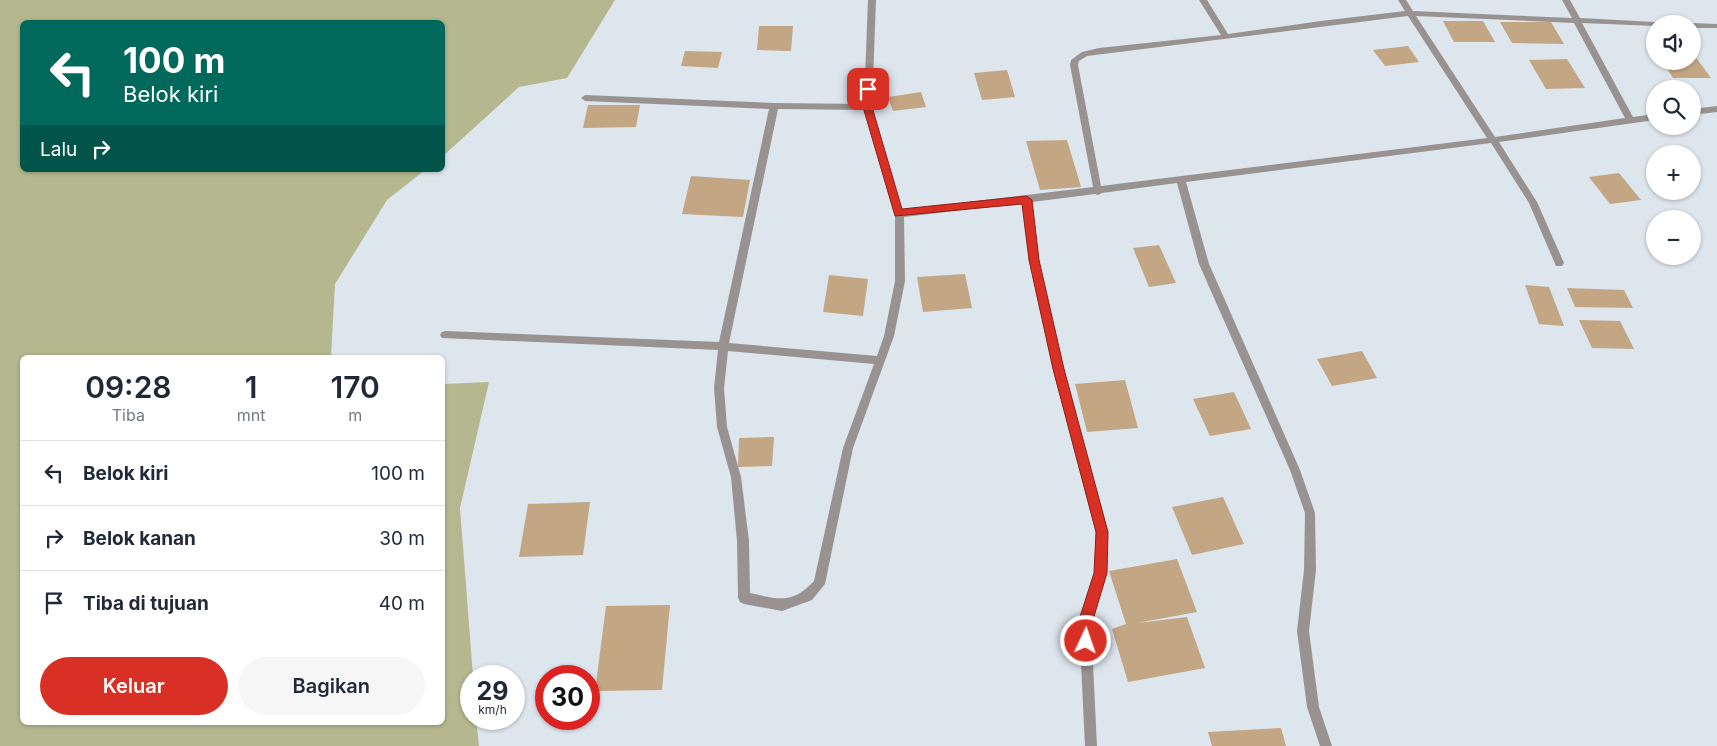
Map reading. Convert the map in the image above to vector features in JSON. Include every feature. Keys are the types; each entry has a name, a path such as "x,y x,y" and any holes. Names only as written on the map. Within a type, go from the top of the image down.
{"street":[{"path":"774,106 723,346 719,388 722,427 736,477 743,541 744,598 782,604 808,596 819,584 848,448 889,336 900,281 899,214 868,107 872,0"},
{"path":"1203,0 1226,36"},
{"path":"1402,0 1533,202 1559,263"},
{"path":"1566,0 1576,22 1631,120"},
{"path":"1098,192 1074,65 1075,60 1085,54 1099,50 1411,14 1646,24"},
{"path":"1701,25 1717,26"},
{"path":"585,98 774,106 868,107"},
{"path":"1701,111 1717,109"},
{"path":"899,214 1098,192 1646,118"},
{"path":"1181,181 1204,264 1295,470 1310,513 1310,570 1303,631 1313,707 1326,746"},
{"path":"1027,200 1034,260 1058,369 1102,532 1100,573 1085,623 1091,746"},
{"path":"445,335 723,346 824,353 879,360"}],"green space":[{"path":"0,0 615,0 567,78 519,87 445,154 445,20 20,20 20,172 422,172 387,200 335,284 331,355 20,355 20,725 445,725 445,384 489,382 460,508 472,665 460,665 460,730 477,730 479,746 0,746"}],"building":[{"path":"1443,21 1483,21 1495,42 1454,42"},
{"path":"1500,22 1551,22 1564,44 1512,43"},
{"path":"759,26 793,26 791,51 757,50"},
{"path":"1408,46 1419,62 1385,66 1373,50"},
{"path":"685,51 722,52 718,68 681,66"},
{"path":"1567,59 1585,88 1546,89 1529,60"},
{"path":"1701,64 1711,78 1673,78 1668,70 1701,70"},
{"path":"1007,70 1015,97 982,100 974,73"},
{"path":"921,92 926,107 893,111 888,97"},
{"path":"588,105 640,105 636,127 583,128"},
{"path":"1067,140 1081,187 1040,190 1026,141"},
{"path":"1619,173 1641,200 1610,204 1589,177"},
{"path":"691,176 750,180 743,217 682,214"},
{"path":"1159,245 1176,283 1149,287 1133,248"},
{"path":"965,274 972,308 923,312 917,277"},
{"path":"829,275 868,279 863,316 823,312"},
{"path":"1525,285 1549,287 1564,326 1539,324"},
{"path":"1567,288 1624,290 1633,308 1575,307"},
{"path":"1579,320 1620,321 1634,349 1592,348"},
{"path":"1362,351 1377,378 1332,386 1317,359"},
{"path":"1125,380 1138,428 1087,432 1075,384"},
{"path":"1234,392 1251,429 1210,436 1193,399"},
{"path":"774,437 772,466 738,467 739,438"},
{"path":"1223,497 1244,544 1192,555 1172,507"},
{"path":"590,502 583,555 519,557 528,504"},
{"path":"1177,559 1197,612 1137,623 1187,617 1205,668 1128,682 1112,629 1126,624 1109,571"},
{"path":"670,605 662,690 600,691 600,665 598,665 606,606"},
{"path":"1281,728 1286,746 1212,746 1208,732"}],"route":[{"path":"868,89 868,107 899,214 1027,200 1034,260 1058,369 1102,532 1100,573 1085,623 1086,641"}]}
